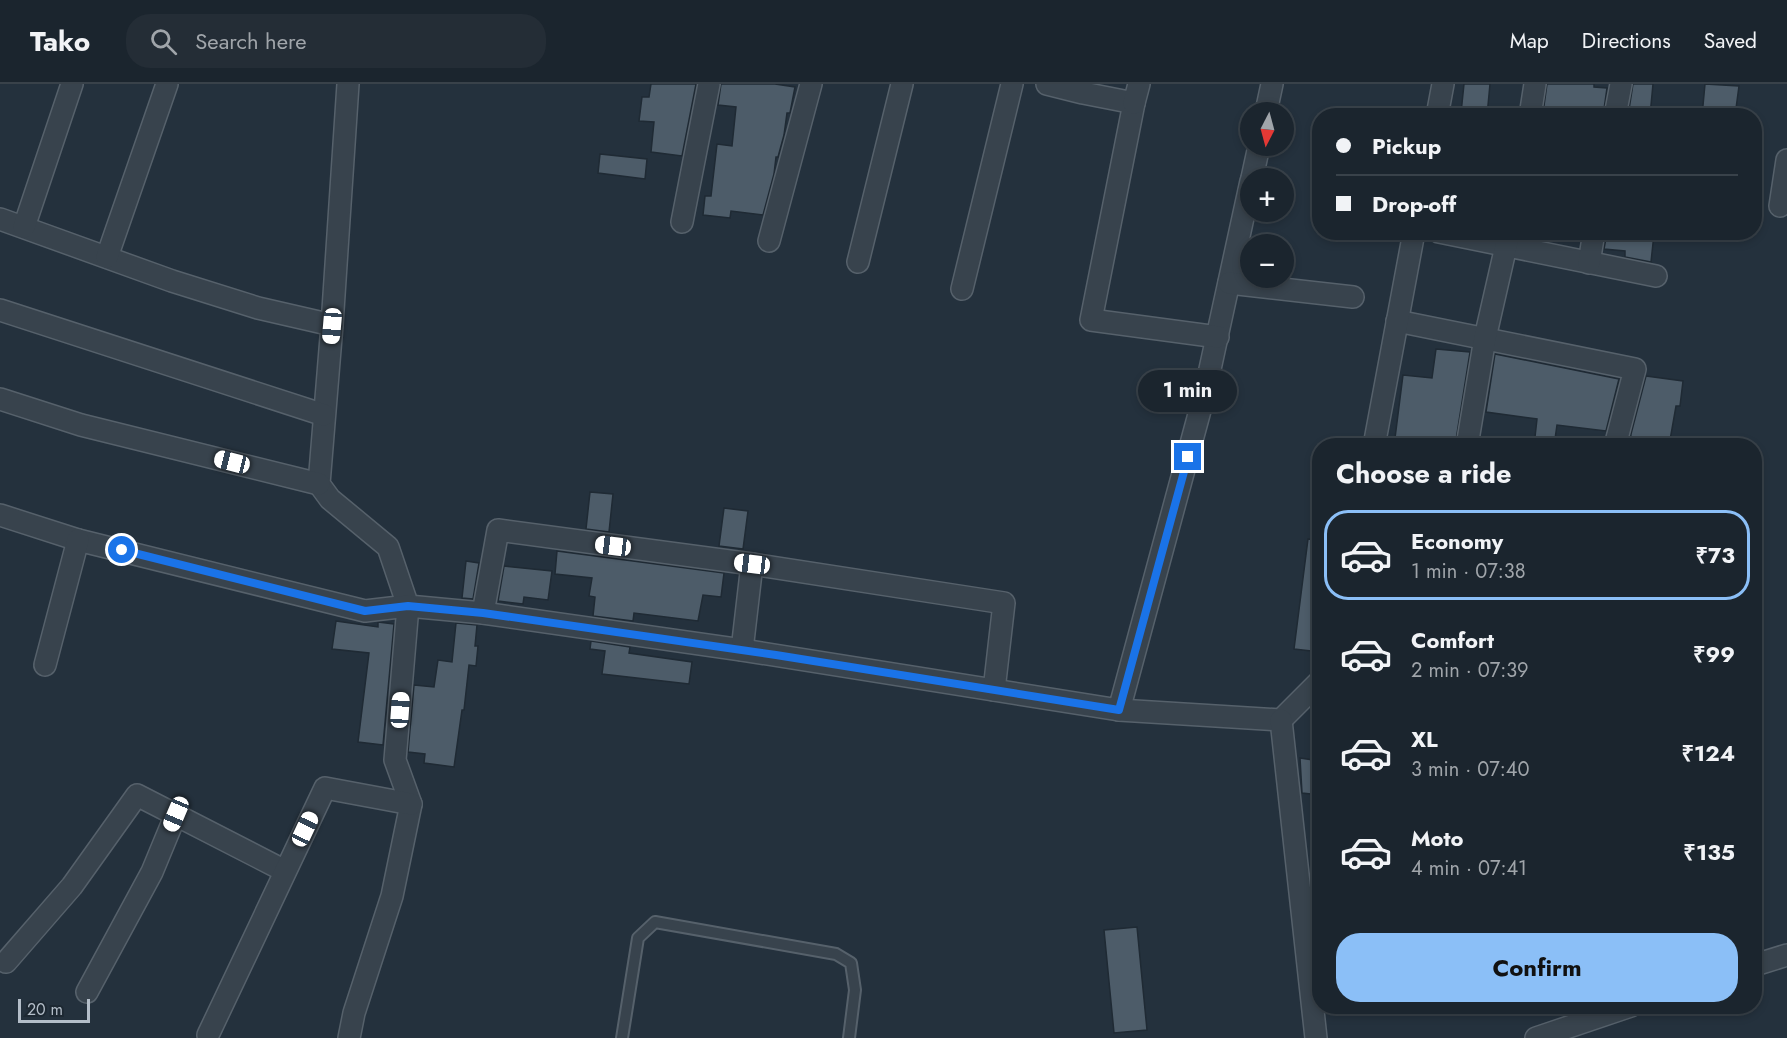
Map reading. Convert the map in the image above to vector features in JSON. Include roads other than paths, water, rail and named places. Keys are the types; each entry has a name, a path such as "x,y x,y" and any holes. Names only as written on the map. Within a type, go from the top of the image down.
{"street":[{"path":"24,227 72,84"},
{"path":"107,257 167,84"},
{"path":"319,484 348,84"},
{"path":"682,222 709,84"},
{"path":"768,241 811,84"},
{"path":"858,262 902,84"},
{"path":"962,289 1012,84"},
{"path":"1047,84 1136,93 1091,320 1218,337"},
{"path":"1268,102 1272,84"},
{"path":"1438,108 1443,84"},
{"path":"1531,108 1535,84"},
{"path":"1616,108 1621,84"},
{"path":"1780,206 1787,160"},
{"path":"0,219 172,281 258,308 332,326"},
{"path":"1119,710 1206,392 1242,222"},
{"path":"1375,438 1412,240"},
{"path":"1468,438 1485,338 1508,240"},
{"path":"1511,240 1588,263 1656,276"},
{"path":"1588,263 1592,240"},
{"path":"1229,283 1353,297"},
{"path":"0,310 324,416"},
{"path":"1397,321 1635,369 1617,438"},
{"path":"0,399 81,425 319,484 330,499 388,548 408,606 394,760 411,804 392,896 354,1013 349,1038"},
{"path":"0,515 78,540 365,611 408,606 483,613 742,650 1119,710 1281,720 1312,689"},
{"path":"483,613 498,530 752,564 1004,603 994,690"},
{"path":"45,665 78,540"},
{"path":"742,650 752,564"},
{"path":"1281,720 1312,1002"},
{"path":"208,1035 324,788 411,804"},
{"path":"6,962 72,886 137,795 285,871"},
{"path":"87,992 152,872 176,814"},
{"path":"1762,963 1787,955"},
{"path":"1313,1014 1316,1038"},
{"path":"1536,1038 1604,1014"}],"lane":[{"path":"622,1038 638,938 655,922 836,954 851,963 855,990 849,1038"}]}
